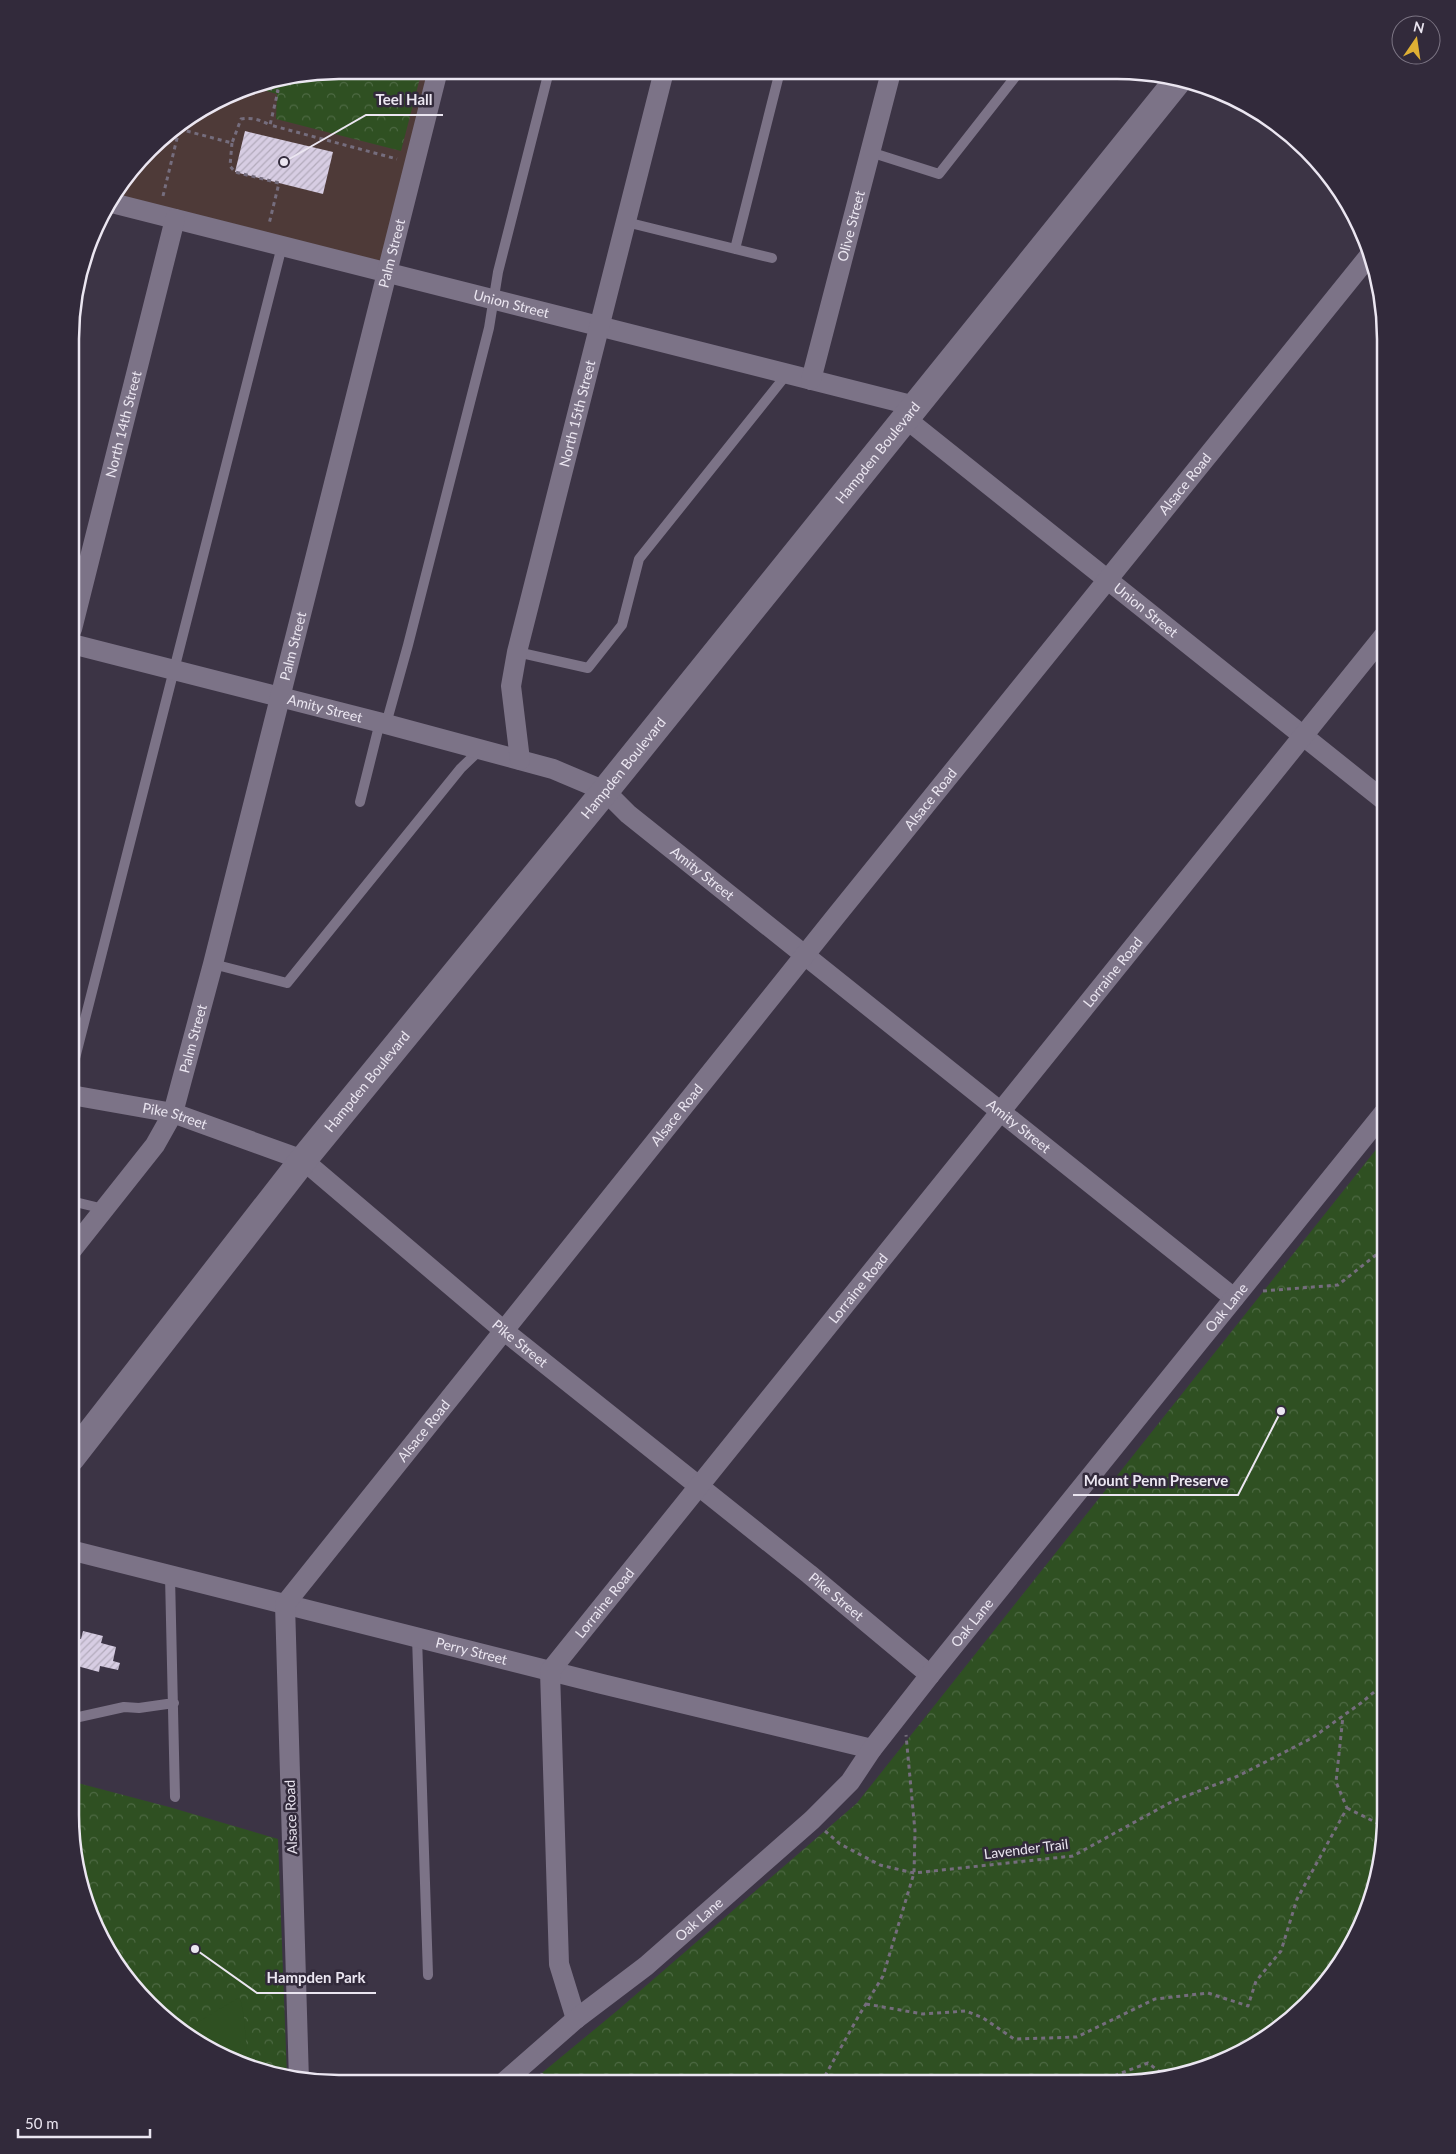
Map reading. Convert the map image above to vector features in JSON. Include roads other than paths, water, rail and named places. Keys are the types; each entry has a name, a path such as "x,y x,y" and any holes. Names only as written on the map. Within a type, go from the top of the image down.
{"main road":[{"name":"Hampden Boulevard","path":"79,1446 303,1160 605,791 1174,85"}],"street":[{"name":"Palm Street","path":"79,1241 155,1145 173,1114 213,964 436,79"},
{"name":"North 15th Street","path":"520,760 511,686 517,652 662,79"},
{"name":"Olive Street","path":"811,380 888,79"},
{"name":"Union Street","path":"117,204 176,219 280,237 388,273 811,380 910,412 1107,580 1377,795"},
{"name":"North 14th Street","path":"79,601 176,219"},
{"name":"Alsace Road","path":"299,2072 285,1604 503,1330 1365,262"},
{"name":"Lorraine Road","path":"550,1670 1377,644"},
{"name":"Amity Street","path":"79,646 481,748 553,769 605,791 628,814 806,954 1000,1111 1238,1293"},
{"name":"Pike Street","path":"79,1096 173,1114 303,1160 503,1330 699,1486 930,1675"},
{"name":"Oak Lane","path":"512,2075 576,2019 646,1966 812,1820 850,1782 872,1749 930,1675 1377,1121"},
{"name":"Perry Street","path":"79,1552 872,1749"},
{"path":"550,1670 559,1964 576,2019"}],"lane":[{"path":"360,802 408,645 486,338 498,272 548,79"},
{"path":"734,249 778,79"},
{"path":"870,152 939,174 1014,79"},
{"path":"626,222 772,258"},
{"path":"79,1043 174,670 280,237"},
{"path":"517,652 588,668 622,625 639,559 787,374"},
{"path":"213,964 287,983 461,768 481,748"},
{"path":"79,1203 104,1209"},
{"path":"170,1576 175,1797"},
{"path":"417,1637 428,1975"},
{"path":"79,1717 124,1708 174,1703"}],"place":[{"name":"Teel Hall","path":"284,162"},
{"name":"Mount Penn Preserve","path":"1281,1411"},
{"name":"Hampden Park","path":"195,1949"}]}
